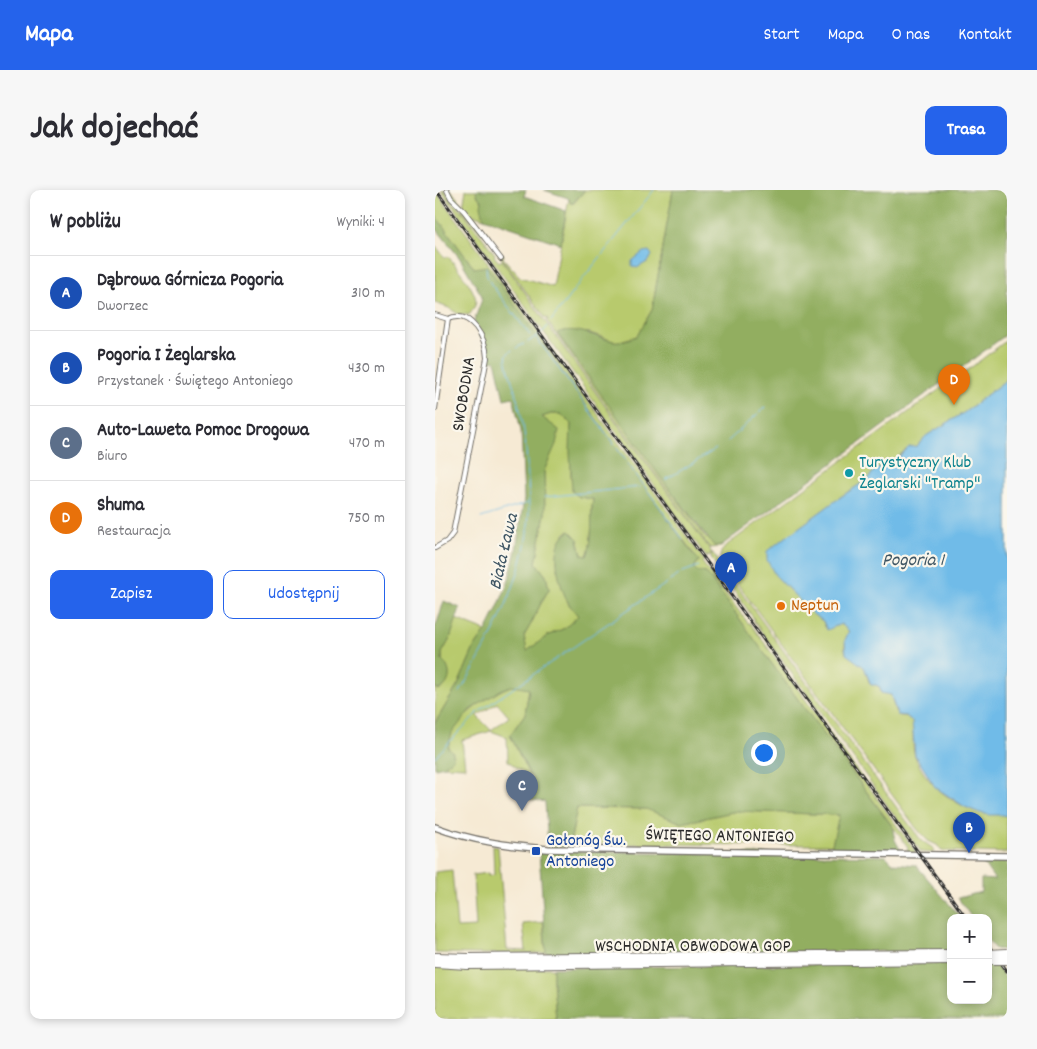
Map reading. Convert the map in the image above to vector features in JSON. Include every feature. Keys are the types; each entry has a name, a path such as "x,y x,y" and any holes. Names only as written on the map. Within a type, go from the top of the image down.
{"highway":[{"path":"992,954 1007,953"},
{"name":"WSCHODNIA OBWODOWA GOP","path":"435,957 947,954"},
{"name":"WSCHODNIA OBWODOWA GOP","path":"435,963 475,965 947,960"},
{"path":"992,960 1007,960"}],"street":[{"path":"447,190 451,198 464,211 501,259"},
{"name":"SWOBODNA","path":"435,315 448,319 463,317 472,323 485,345 487,356 453,533 447,541 435,548"},
{"path":"435,409 448,319"},
{"name":"ŚWIĘTEGO ANTONIEGO","path":"435,826 459,835 487,842 516,847 548,849 1007,856"}],"green space":[{"path":"435,190 704,560 702,562 748,623 750,623 916,852 912,853 907,850 908,847 706,573 696,571 694,568 699,561 614,445 474,268 435,215"},
{"path":"441,190 445,190 452,202 463,212 499,262 502,260 619,426 711,551 710,556 708,555 707,558"},
{"path":"448,190 451,190 463,206 466,190 476,190 478,197 482,200 484,218 474,216 490,236 484,235"},
{"path":"476,190 526,190 524,196 566,211 561,244 484,218 481,206 482,200 478,197"},
{"path":"544,190 585,190 572,204 568,198"},
{"path":"585,190 673,190 652,310 637,336 616,342 590,333 563,331 662,479 706,538 722,545 724,543 721,547 710,548 620,425 547,321 548,318 546,319 498,253 504,255 503,258 520,277 553,287 569,198 573,204"},
{"path":"673,190 1007,190 1007,334 722,545 714,546 662,479 557,333 571,330 579,331 617,341 637,336 652,310"},
{"path":"435,215 474,268 487,266 699,560 694,568 696,571 706,573 713,582 892,826 895,840 901,851 846,851 831,849 839,815 737,811 682,823 646,809 577,808 569,847 548,847 545,802 529,799 532,779 510,735 525,714 529,689 511,686 501,690 470,710 452,733 448,748 453,752 453,759 444,766 435,768 435,723 458,685 474,648 486,631 508,583 516,550 524,499 521,430 513,397 504,399 495,360 489,362 489,352 474,321 482,296 459,257 435,227","holes":["551,414 561,414 571,424 572,491 579,497 593,499 590,543 587,556 582,555 578,539 570,531 563,537 557,554 559,576 565,596 578,616 565,628 547,636 527,651 524,636 549,589 546,576 536,563 545,513 544,471 556,444 559,430 542,417"]},
{"path":"435,245 445,258 448,256 465,278 475,296 476,303 469,315 458,314 449,308 435,303"},
{"path":"1007,340 1007,379 965,412 926,436 917,446 906,450 892,461 874,471 868,479 776,545 775,575 814,615 823,621 825,627 842,624 848,629 845,646 846,654 864,666 869,682 880,687 881,693 891,695 895,711 900,716 906,716 912,721 915,756 933,784 941,792 970,809 983,814 1007,816 1007,853 942,851 937,845 928,841 917,829 720,560 721,552 727,545"},
{"path":"561,414 571,424 571,478 579,497 593,499 591,536 587,557 582,555 578,539 570,531 565,533 560,543 568,603 579,616 565,628 547,636 527,652 524,636 549,589 546,576 536,563 545,513 544,471 558,430 541,417"},
{"path":"712,552 900,812 921,840 934,849 933,853 921,852 753,620 711,558"},
{"path":"444,601 460,608 450,639 442,653 442,660 448,668 449,676 446,684 439,690 435,687 435,626"},
{"path":"456,619 486,631 474,648 458,685 435,723 435,687 439,690 443,688 442,653 450,638"},
{"path":"511,685 529,688 525,714 510,735 530,777 508,761 507,737 491,731 462,740 465,767 444,766 453,759 448,748 449,738 454,728 471,710","holes":["497,703 509,717 491,730 477,716"]},
{"path":"577,808 647,809 682,823 737,811 840,815 832,845 570,844"},
{"path":"493,846 498,847 507,950 526,951 523,924 543,922 546,953 435,953 435,872 452,870 457,928 476,927 473,875 488,873 488,876 494,875"},
{"path":"539,852 886,856 893,863 916,865 958,914 947,914 947,951 546,953"},
{"path":"981,860 1007,860 1007,950 995,949 992,946 992,914 969,914 958,898 981,892 981,879 995,880"},
{"path":"947,963 947,1004 992,1004 992,963 995,963 1007,980 1007,1019 556,1019 553,968"},
{"path":"435,966 553,968 556,1019 435,1019"}],"water":[{"path":"649,251 652,255 649,261 637,268 632,266 632,261 643,252"},
{"name":"Pogoria 1","path":"1007,379 1007,816 980,813 965,807 935,787 915,755 912,721 906,716 897,715 891,695 881,693 880,687 871,685 864,667 846,654 845,640 849,631 841,624 827,630 823,621 814,615 775,575 767,560 767,551 868,479 874,471 900,456 909,447 917,446 926,436 965,412"}],"waterway":[{"name":"Biała Ława","path":"551,321 654,190"},
{"path":"486,267 487,276 491,284 530,335"},
{"name":"Biała Ława","path":"528,342 545,330 547,326"},
{"path":"536,337 683,539"},
{"name":"Biała Ława","path":"516,348 524,344"},
{"name":"Biała Ława","path":"460,692 484,650 506,605 522,559 527,535 529,511 528,471 523,422 506,360 507,354 512,350"},
{"path":"727,442 765,407"},
{"path":"665,480 716,449"},
{"path":"544,497 640,487"},
{"path":"481,518 528,503"},
{"path":"435,757 477,713 683,572 699,566"}],"railway":[{"path":"436,190 963,914"},
{"path":"992,950 1007,971"}],"place":[{"name":"Shuma","path":"954,405"},
{"name":"Turystyczny Klub Żeglarski \"Tramp\"","path":"849,473"},
{"name":"Dąbrowa Górnicza Pogoria","path":"731,593"},
{"name":"Neptun","path":"781,606"},
{"name":"Auto-Laweta Pomoc Drogowa","path":"522,811"},
{"name":"Gołonóg Św. Antoniego","path":"536,851"},
{"name":"Pogoria I Żeglarska","path":"969,853"}]}
